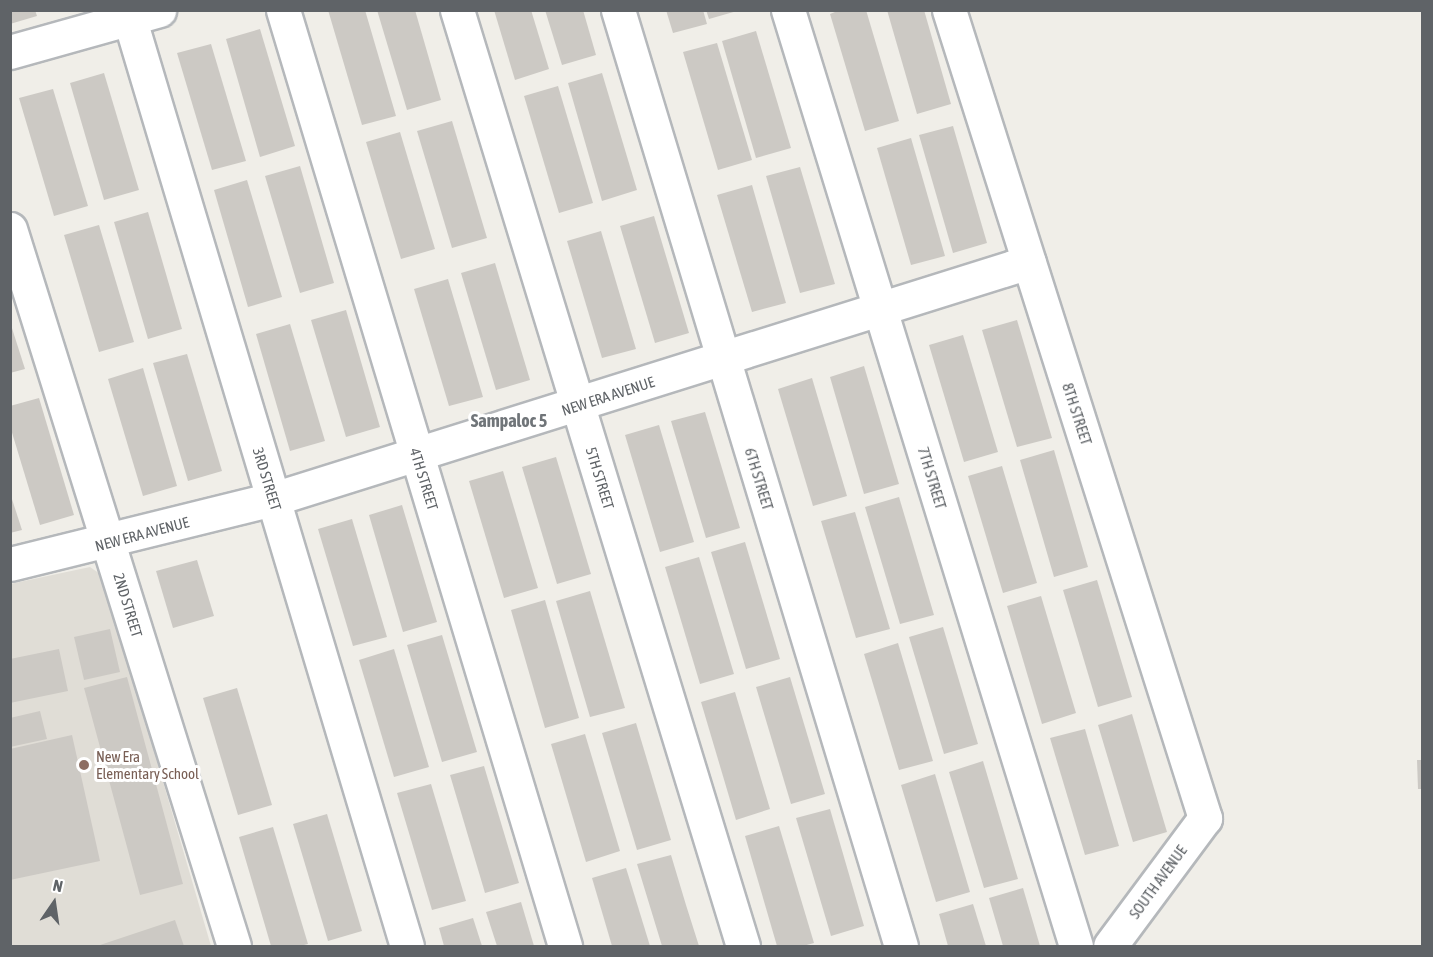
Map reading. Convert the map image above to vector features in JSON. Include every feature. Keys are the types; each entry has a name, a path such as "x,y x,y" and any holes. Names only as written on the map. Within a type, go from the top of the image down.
{"street":[{"name":"4TH STREET","path":"283,10 565,946"},
{"name":"5TH STREET","path":"457,10 743,946"},
{"name":"6TH STREET","path":"618,10 901,946"},
{"name":"7TH STREET","path":"788,10 1076,946"},
{"name":"8TH STREET","path":"949,10 1205,819"},
{"path":"10,52 138,13"},
{"name":"3RD STREET","path":"138,13 273,499 407,946"},
{"name":"2ND STREET","path":"10,229 234,946"},
{"name":"NEW ERA AVENUE","path":"10,564 109,543 273,499 723,360 879,306 1029,262"},
{"name":"SOUTH AVENUE","path":"1110,946 1205,819"}],"shaded area":[{"name":"New Era Elementary School","path":"90,567 103,576 211,946 11,946 10,584"}],"building":[{"path":"10,10 35,10 37,16 10,24"},
{"path":"328,10 365,10 396,116 362,125"},
{"path":"377,10 415,10 441,100 407,110"},
{"path":"494,10 531,10 549,69 515,80"},
{"path":"545,10 583,10 596,55 562,65"},
{"path":"666,10 703,10 707,24 673,33"},
{"path":"706,10 737,10 737,11 709,19"},
{"path":"840,10 866,10 899,121 865,131 830,14"},
{"path":"887,10 924,10 951,104 917,114"},
{"path":"260,29 295,146 260,157 226,39"},
{"path":"756,31 791,148 756,158 722,41"},
{"path":"717,43 752,160 718,170 683,52"},
{"path":"211,44 246,161 212,170 177,53"},
{"path":"104,73 139,190 104,200 70,83"},
{"path":"602,73 637,190 602,201 568,83"},
{"path":"558,86 593,203 559,213 524,96"},
{"path":"53,89 88,206 54,216 19,98"},
{"path":"452,121 487,238 452,248 417,131"},
{"path":"953,126 987,243 953,253 919,135"},
{"path":"400,132 435,249 401,259 366,142"},
{"path":"911,138 945,256 911,265 877,148"},
{"path":"300,166 334,283 300,293 265,176"},
{"path":"800,167 835,284 800,293 766,176"},
{"path":"247,180 282,297 248,307 214,190"},
{"path":"752,185 786,303 752,312 717,195"},
{"path":"148,212 182,329 148,339 114,222"},
{"path":"654,216 689,333 655,343 620,226"},
{"path":"99,225 134,342 99,352 64,235"},
{"path":"601,231 636,349 602,358 567,241"},
{"path":"495,263 530,380 496,390 461,273"},
{"path":"448,279 483,397 449,406 414,289"},
{"path":"346,310 380,427 346,437 311,320"},
{"path":"1017,320 1052,438 1017,447 982,330"},
{"path":"10,322 25,369 10,373"},
{"path":"290,324 325,441 290,451 256,334"},
{"path":"963,335 998,452 964,462 929,345"},
{"path":"187,354 222,471 188,481 153,363"},
{"path":"864,366 899,484 864,494 830,377"},
{"path":"143,368 177,486 143,496 108,379"},
{"path":"812,378 847,496 813,506 778,389"},
{"path":"39,398 74,515 40,525 10,426 10,406"},
{"path":"705,412 740,528 706,538 671,421"},
{"path":"659,425 694,542 660,552 625,435"},
{"path":"1054,450 1088,567 1054,577 1020,460"},
{"path":"556,457 591,574 557,584 522,467"},
{"path":"1002,466 1037,583 1003,593 968,476"},
{"path":"503,471 538,588 504,598 469,481"},
{"path":"10,493 22,530 10,533"},
{"path":"899,497 934,615 900,624 865,507"},
{"path":"402,505 437,622 403,632 369,515"},
{"path":"855,512 890,629 856,638 821,521"},
{"path":"352,519 387,637 353,646 318,529"},
{"path":"745,542 780,659 746,669 711,552"},
{"path":"699,557 734,674 700,684 665,567"},
{"path":"197,560 214,616 173,628 156,571"},
{"path":"1097,580 1132,697 1098,707 1063,590"},
{"path":"590,591 625,708 590,717 556,601"},
{"path":"1041,596 1076,713 1042,724 1007,606"},
{"path":"545,600 579,718 545,728 511,610"},
{"path":"943,627 978,744 944,754 909,637"},
{"path":"110,629 120,672 84,680 74,637"},
{"path":"442,635 477,752 442,762 407,645"},
{"path":"898,643 933,761 899,770 864,654"},
{"path":"59,649 68,691 10,703 10,659"},
{"path":"394,649 429,767 394,777 359,660"},
{"path":"127,677 183,884 140,895 84,688"},
{"path":"790,677 825,794 791,804 756,687"},
{"path":"237,688 272,805 238,815 203,698"},
{"path":"735,692 770,809 736,820 701,702"},
{"path":"40,711 47,739 10,747 10,718"},
{"path":"1132,714 1167,832 1133,842 1098,725"},
{"path":"636,723 671,840 637,850 602,733"},
{"path":"1085,729 1119,846 1085,855 1050,738"},
{"path":"585,734 620,851 586,862 551,744"},
{"path":"72,735 100,861 10,880 10,749"},
{"path":"1417,760 1422,760 1422,789 1418,789"},
{"path":"983,761 1018,879 984,888 949,772"},
{"path":"484,766 519,883 485,893 450,775"},
{"path":"935,774 970,892 936,902 901,785"},
{"path":"431,784 466,901 432,910 397,793"},
{"path":"830,809 864,926 831,936 796,818"},
{"path":"327,814 362,931 328,941 293,824"},
{"path":"779,826 814,943 803,946 777,946 745,836"},
{"path":"273,827 308,944 271,946 239,837"},
{"path":"671,855 699,946 662,946 637,864"},
{"path":"626,868 650,946 612,946 592,878"},
{"path":"1023,888 1040,946 1003,946 989,898"},
{"path":"521,902 534,946 497,946 486,912"},
{"path":"973,904 986,946 948,946 939,914"},
{"path":"473,918 482,946 444,946 439,928"},
{"path":"175,920 184,946 97,946"}],"place":[{"name":"New Era Elementary School","path":"84,765"}],"district":[{"name":"Sampaloc 5","path":"509,421"}]}
